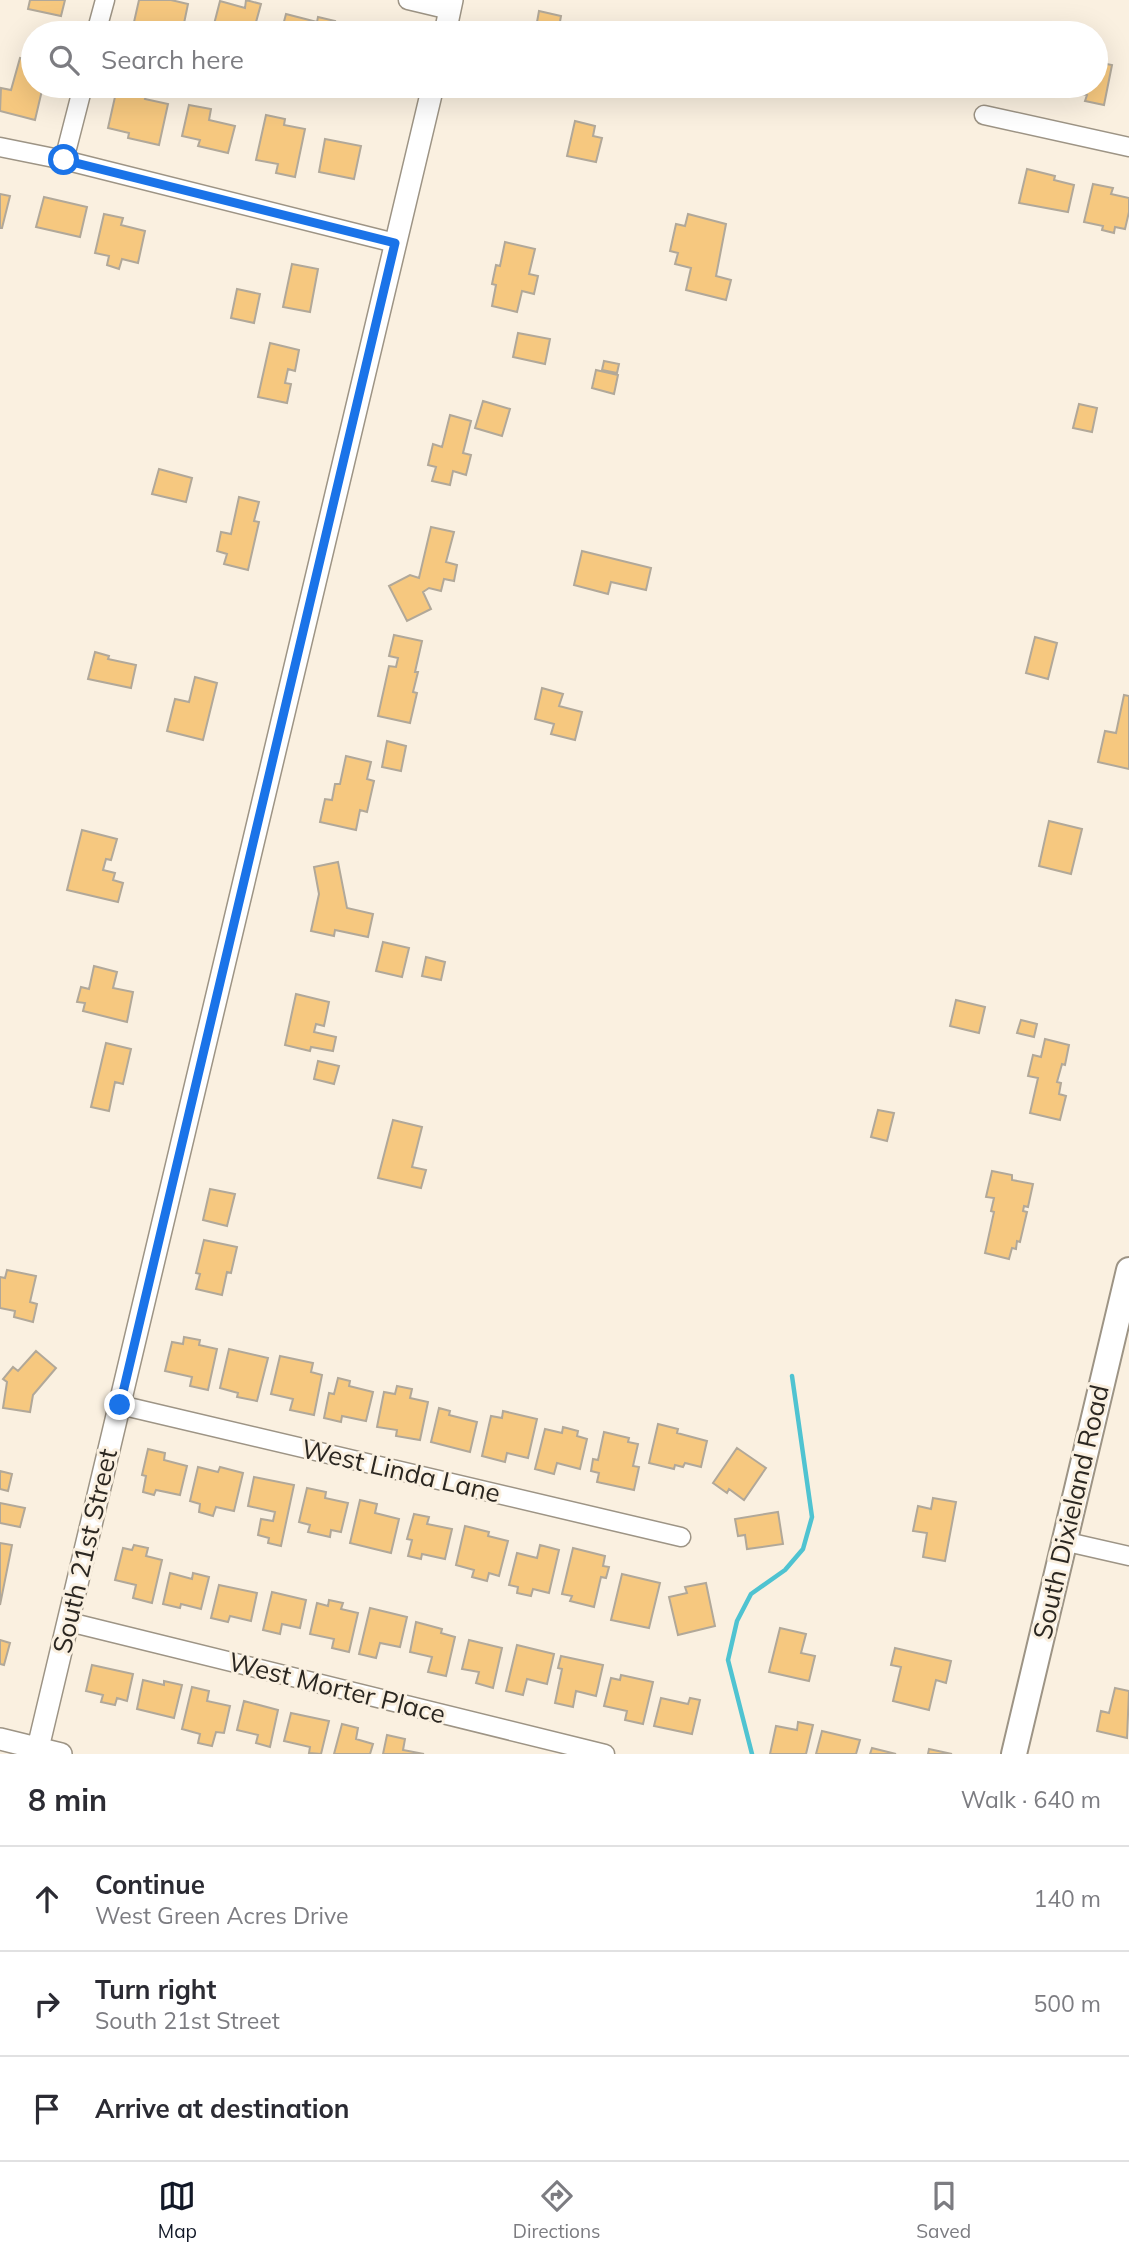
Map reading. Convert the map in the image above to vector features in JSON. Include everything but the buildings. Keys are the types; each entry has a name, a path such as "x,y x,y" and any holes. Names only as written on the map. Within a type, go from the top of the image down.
{"main road":[{"name":"South Dixieland Road","path":"1014,1754 1129,1270"}],"street":[{"path":"99,21 105,0"},
{"path":"408,0 451,5"},
{"path":"64,160 80,98"},
{"name":"South 21st Street","path":"38,1748 430,98"},
{"path":"984,115 1129,147"},
{"path":"0,147 64,160 395,243"},
{"name":"West Linda Lane","path":"120,1405 681,1537"},
{"path":"1063,1541 1129,1556"},
{"name":"West Morter Place","path":"69,1622 605,1754"},
{"path":"0,1739 61,1754"}],"waterway":[{"path":"752,1754 728,1660 737,1621 751,1594 785,1570 803,1549 812,1517 792,1376"}],"route":[{"path":"64,160 395,243 120,1405"}]}
